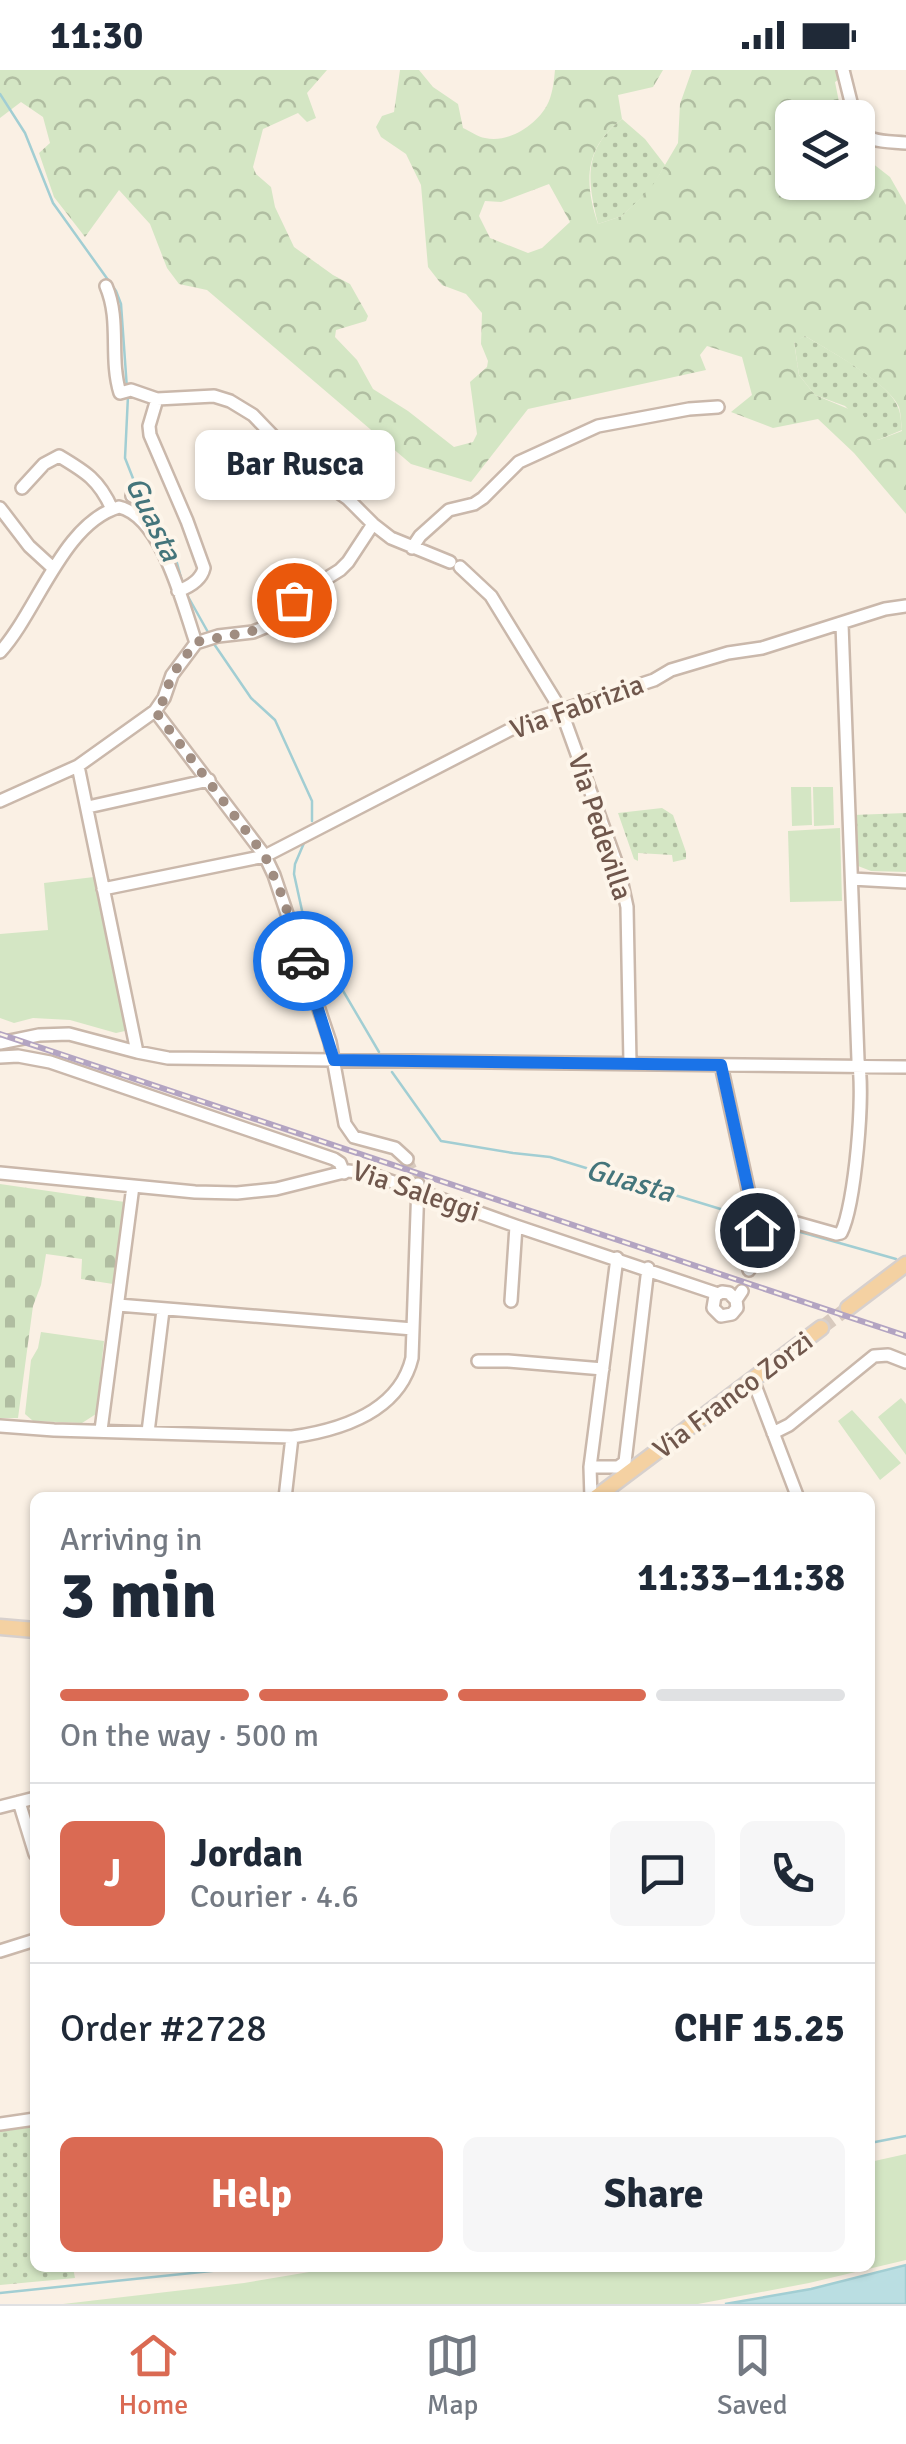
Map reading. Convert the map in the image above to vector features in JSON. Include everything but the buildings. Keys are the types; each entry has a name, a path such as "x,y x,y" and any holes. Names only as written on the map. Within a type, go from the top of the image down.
{"main road":[{"path":"848,1308 906,1264"},
{"name":"Via Franco Zorzi","path":"602,1492 821,1328"},
{"path":"0,1627 30,1630"}],"street":[{"path":"843,70 851,100"},
{"path":"875,140 906,143"},
{"name":"Via Pedevilla","path":"106,286 114,307 115,373 124,391 157,399 214,396 247,410 306,470 348,498 373,524 396,541 455,564 493,598 560,710 619,870 625,893 629,948 630,1063"},
{"path":"157,399 150,435 204,568 183,589"},
{"path":"412,548 449,510 483,498 520,462 598,426 718,407"},
{"path":"22,488 44,464 60,456 90,475 112,509"},
{"path":"0,652 24,620 53,568 86,528 132,497 138,516 183,589 206,640"},
{"path":"0,508 39,557 53,568"},
{"path":"0,801 78,766 155,711 172,675 206,640 253,632 277,621 300,595 348,562 373,524"},
{"name":"Via Fabrizia","path":"102,888 265,856 535,718 654,680 671,670 906,606"},
{"path":"752,1212 841,1234 848,1209 861,1080 842,624"},
{"path":"155,711 265,856 290,919 334,1060 342,1115 351,1134 397,1149 407,1159"},
{"path":"78,766 136,1052"},
{"path":"88,807 210,780"},
{"path":"852,879 906,882"},
{"path":"0,1042 39,1034 69,1034 168,1058 906,1067"},
{"name":"Via Saleggi","path":"0,1056 50,1062 334,1160 344,1173 368,1172 418,1187 516,1226 718,1294 739,1296 735,1312 721,1316 713,1308 718,1294"},
{"path":"721,1065 757,1230 750,1270"},
{"path":"0,1173 237,1193 276,1189 344,1173"},
{"path":"101,1430 133,1186"},
{"path":"0,1426 292,1437 341,1426 386,1401 400,1388 410,1368 418,1187"},
{"path":"511,1301 516,1226"},
{"path":"593,1492 590,1468 617,1258"},
{"path":"590,1468 618,1467 626,1462 648,1268"},
{"path":"118,1305 414,1328"},
{"path":"148,1432 163,1310"},
{"path":"773,1433 789,1426 868,1359 882,1354 906,1362"},
{"path":"478,1361 603,1369"},
{"path":"753,1380 796,1492"},
{"path":"286,1492 292,1437"},
{"path":"0,1807 30,1799"},
{"path":"19,1802 30,1838"},
{"path":"0,1952 30,1942"},
{"path":"0,2124 30,2119"}],"green space":[{"path":"0,70 327,70 307,93 316,118 307,122 298,113 263,129 253,167 271,187 275,207 294,247 350,284 368,316 366,321 336,330 335,337 357,360 373,389 454,447 473,442 477,434 470,382 487,367 481,344 482,313 466,294 442,285 428,267 421,185 406,154 381,137 376,127 382,116 394,112 400,70 419,70 433,87 458,104 463,128 494,139 513,135 539,117 550,97 555,70 663,70 653,87 618,95 622,119 600,142 590,167 590,194 598,224 622,216 651,188 678,143 680,104 692,70 852,70 835,82 839,100 775,100 775,200 875,200 875,165 890,177 906,205 906,514 854,453 818,419 773,428 731,412 752,395 742,357 707,346 700,355 706,370 528,409 471,482 411,464 207,290 179,284 167,268 150,224 119,190 85,237 54,197 39,153 50,143 43,117 21,102 0,118","holes":["549,184 570,222 542,248 528,253 490,238 479,216 485,201 501,202","805,336 857,368 893,398 899,407 902,431 878,440 863,415 815,395 799,375 794,342"]},
{"path":"622,119 645,139 665,165 652,188 622,216 598,224 591,166 600,142"},
{"path":"805,336 883,387 898,407 902,430 878,440 845,406 815,395 799,375 794,341"},
{"path":"791,787 811,787 812,825 792,826"},
{"path":"813,787 833,787 834,825 814,826"},
{"path":"662,808 673,815 686,859 673,862 672,855 638,853 638,861 634,859 618,813"},
{"path":"906,813 906,872 871,871 858,866 853,815"},
{"path":"840,828 842,901 790,902 788,831"},
{"path":"94,877 128,1023 125,1031 116,1033 70,1020 33,1018 14,1023 0,1018 0,934 48,930 44,883"},
{"path":"0,1184 125,1202 113,1284 81,1279 82,1259 46,1254 33,1306 18,1418 0,1418"},
{"path":"41,1332 104,1341 96,1414 82,1423 33,1421 25,1414 31,1360"},
{"path":"901,1398 906,1404 906,1455 878,1417"},
{"path":"852,1410 901,1463 880,1480 838,1421"},
{"path":"30,2125 30,2272 74,2272 75,2278 0,2285 0,2130"},
{"path":"906,2154 906,2260 875,2267 875,2161"},
{"path":"309,2272 855,2272 698,2304 63,2304"}],"water":[{"path":"906,2265 906,2304 725,2304 811,2289"}],"waterway":[{"name":"Guasta","path":"0,94 25,133 53,203 116,291 121,304 127,389"},
{"name":"Guasta","path":"128,396 125,458 136,486"},
{"name":"Guasta","path":"140,493 177,563 183,585"},
{"name":"Guasta","path":"186,593 209,634"},
{"name":"Guasta","path":"212,641 251,698 275,720 312,801 312,821"},
{"name":"Guasta","path":"304,843 294,874 308,938 379,1052"},
{"name":"Guasta","path":"392,1072 441,1141 550,1157 750,1218"},
{"name":"Guasta","path":"758,1220 896,1259"},
{"path":"875,2142 906,2136"},
{"path":"0,2293 202,2272"}],"tunnel":[{"path":"407,1159 418,1183"},
{"path":"821,1328 848,1308"}],"railway":[{"path":"0,1034 906,1336"}],"way so far":[{"path":"294,600 277,621 263,629 196,642 172,675 155,711 265,856 303,961"}],"place":[{"name":"Bar Rusca","path":"294,600"}],"route":[{"path":"303,961 334,1060 721,1065 757,1230"}]}
